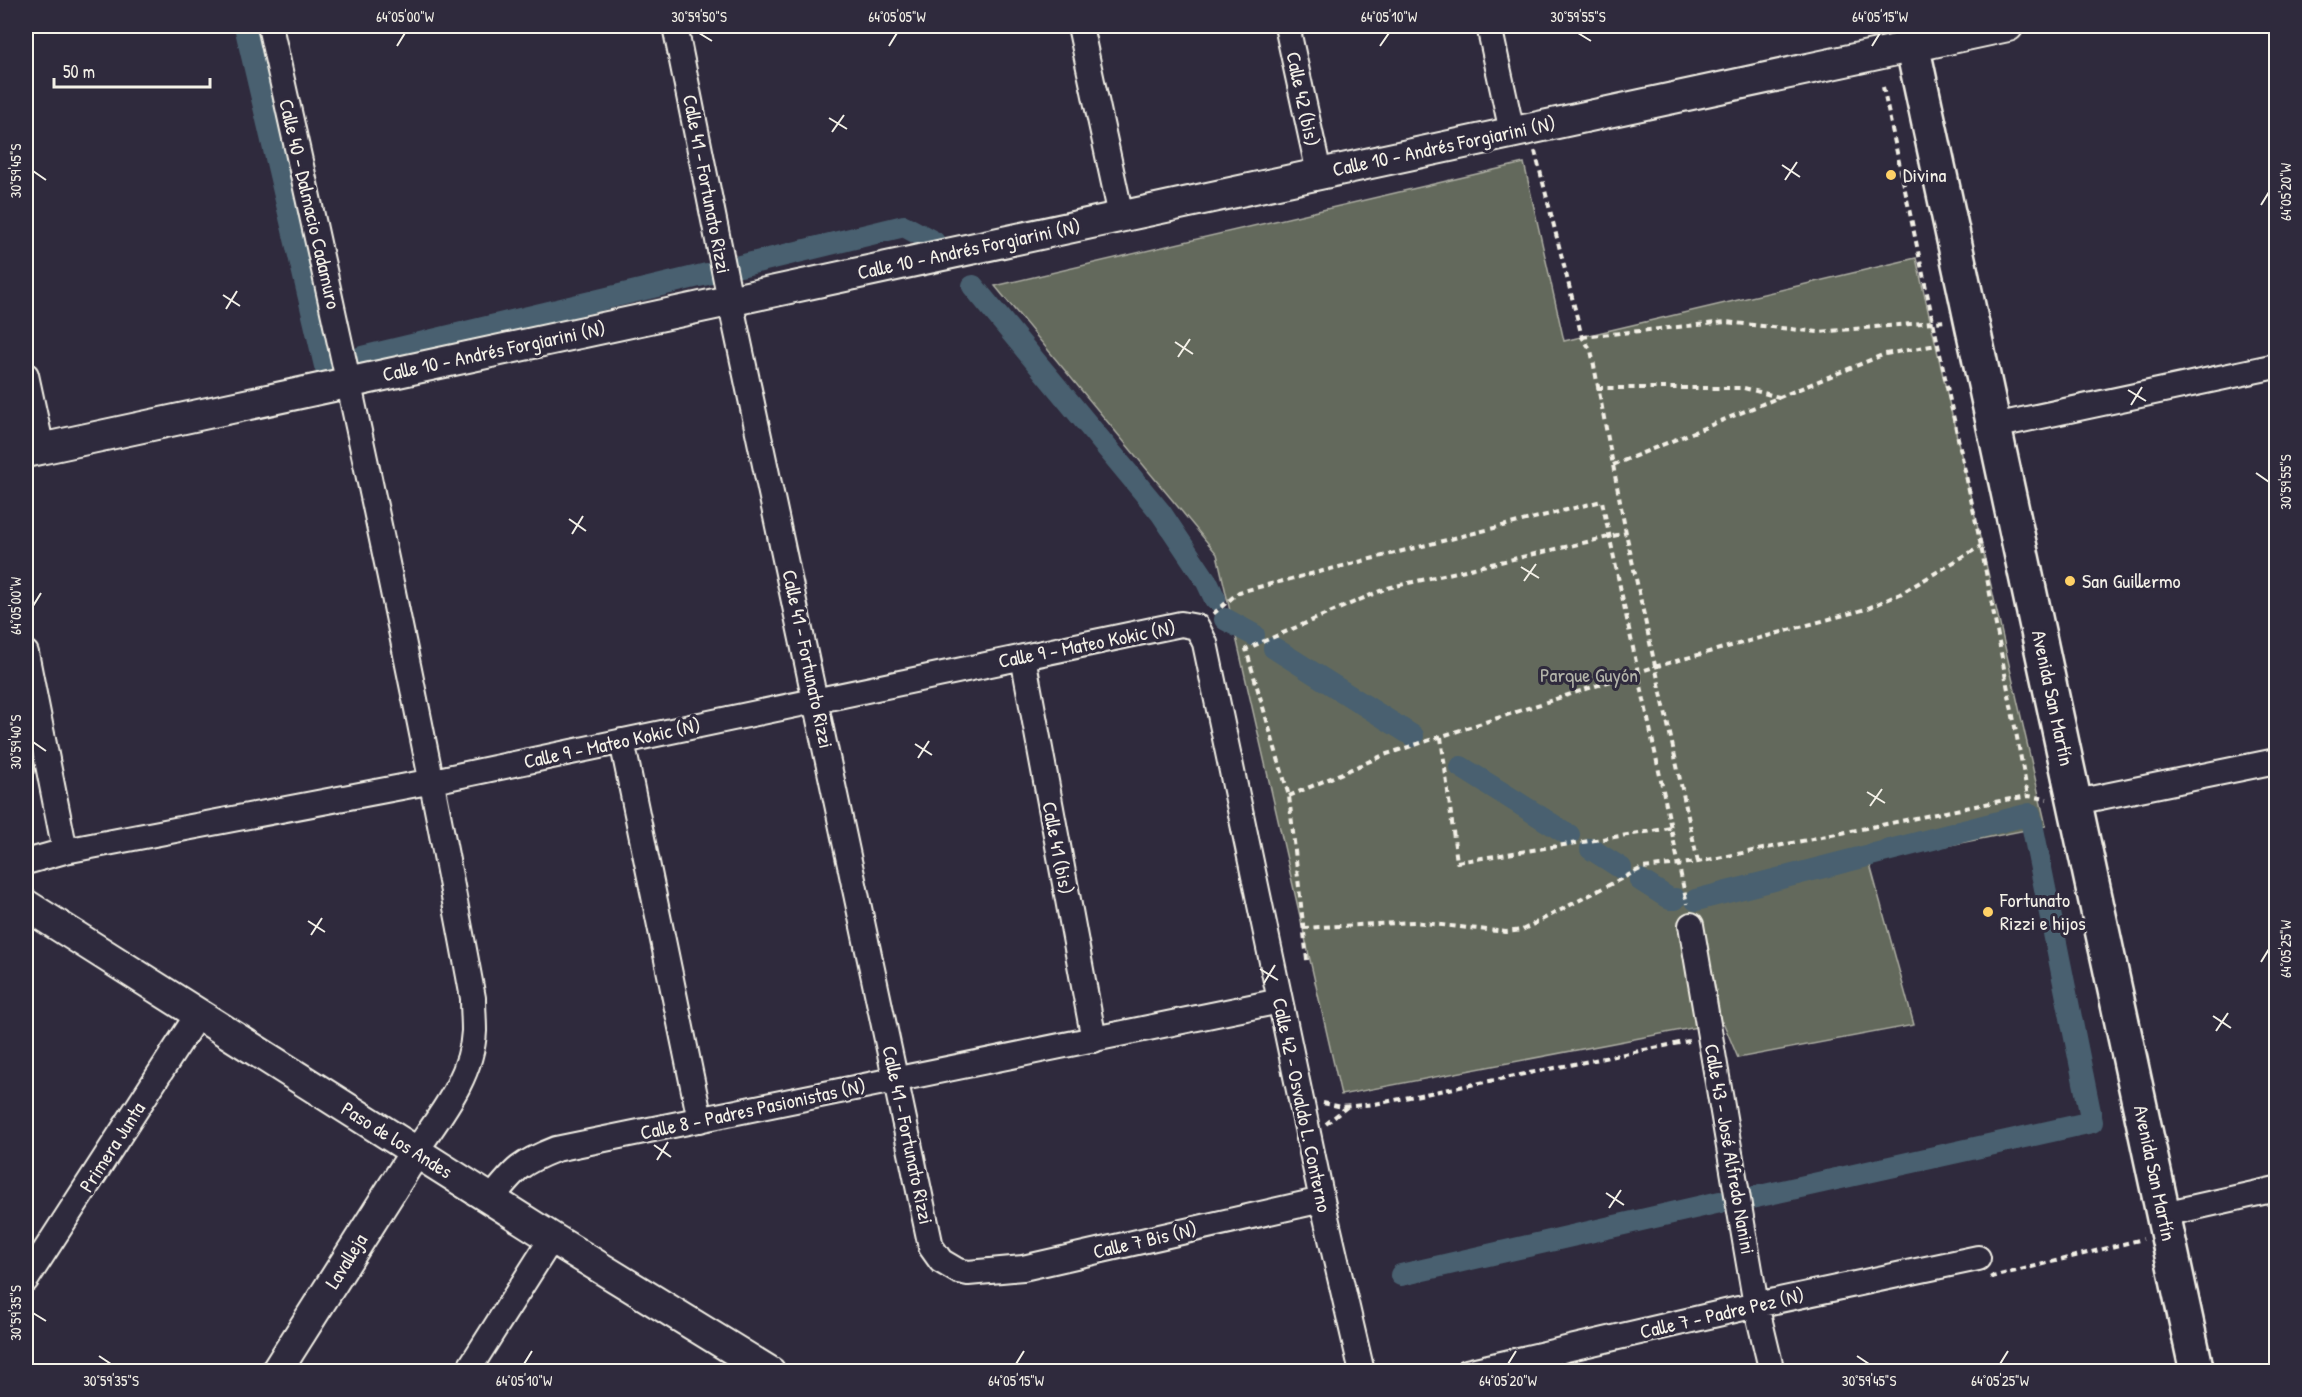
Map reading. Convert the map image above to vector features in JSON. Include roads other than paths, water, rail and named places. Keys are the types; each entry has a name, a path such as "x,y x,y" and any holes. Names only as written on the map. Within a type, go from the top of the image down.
{"main road":[{"name":"Avenida San Martín","path":"1910,36 2197,1371"}],"street":[{"name":"Calle 40 - Dalmacio Cadamuro","path":"270,26 350,382 433,781 473,998 474,1033 468,1060 457,1089 416,1151"},
{"name":"Calle 41 - Fortunato Rizzi","path":"675,26 730,300 931,1246 941,1261 958,1271 968,1273"},
{"path":"1080,26 1121,216"},
{"name":"Calle 42 (bis)","path":"1287,26 1319,173"},
{"path":"1489,26 1521,130"},
{"name":"Calle 10 - Andrés Forgiarini (N)","path":"34,450 1521,130 1910,36 2008,26"},
{"path":"1994,426 2277,366"},
{"path":"26,375 34,450"},
{"name":"Calle 9 - Mateo Kokic (N)","path":"26,862 65,851 433,781 1181,624 1197,627"},
{"name":"Calle 42 - Osvaldo L. Conterno","path":"1197,627 1205,643 1322,1200 1362,1371"},
{"path":"26,653 65,851"},
{"name":"Calle 41 (bis)","path":"1023,657 1094,1040"},
{"path":"622,741 700,1120"},
{"path":"2076,802 2277,761"},
{"name":"Paso de los Andes","path":"26,905 552,1238 770,1371"},
{"name":"Calle 43 - José Alfredo Nanini","path":"1691,925 1756,1305 1772,1371"},
{"name":"Calle 8 - Padres Pasionistas (N)","path":"491,1199 513,1171 540,1155 556,1149 1280,1001"},
{"name":"Primera Junta","path":"26,1280 198,1014"},
{"name":"Lavalleja","path":"276,1371 416,1151"},
{"path":"2166,1223 2277,1189"},
{"name":"Calle 7 Bis (N)","path":"968,1273 1023,1268 1322,1200"},
{"path":"467,1371 552,1238"},
{"name":"Calle 7 - Padre Pez (N)","path":"1467,1371 1756,1305 1978,1258"}],"waterway":[{"path":"245,26 325,366 328,365"},
{"path":"740,266 904,226 934,242"},
{"path":"362,357 707,274"},
{"path":"973,286 1161,513 1207,582 1215,599"},
{"path":"1225,619 1254,635"},
{"path":"1274,648 1413,736"},
{"path":"1461,767 1569,835"},
{"path":"1696,900 2030,814 2092,1122 1751,1198"},
{"path":"1591,849 1621,868"},
{"path":"1640,880 1670,899 1675,899"},
{"path":"1401,1275 1720,1202"}],"place":[{"name":"Divina","path":"1891,175"},
{"name":"San Guillermo","path":"2070,581"},
{"name":"Fortunato Rizzi e hijos","path":"1988,912"}],"park label":[{"name":"Parque Guyón","path":"1589,675"}]}
